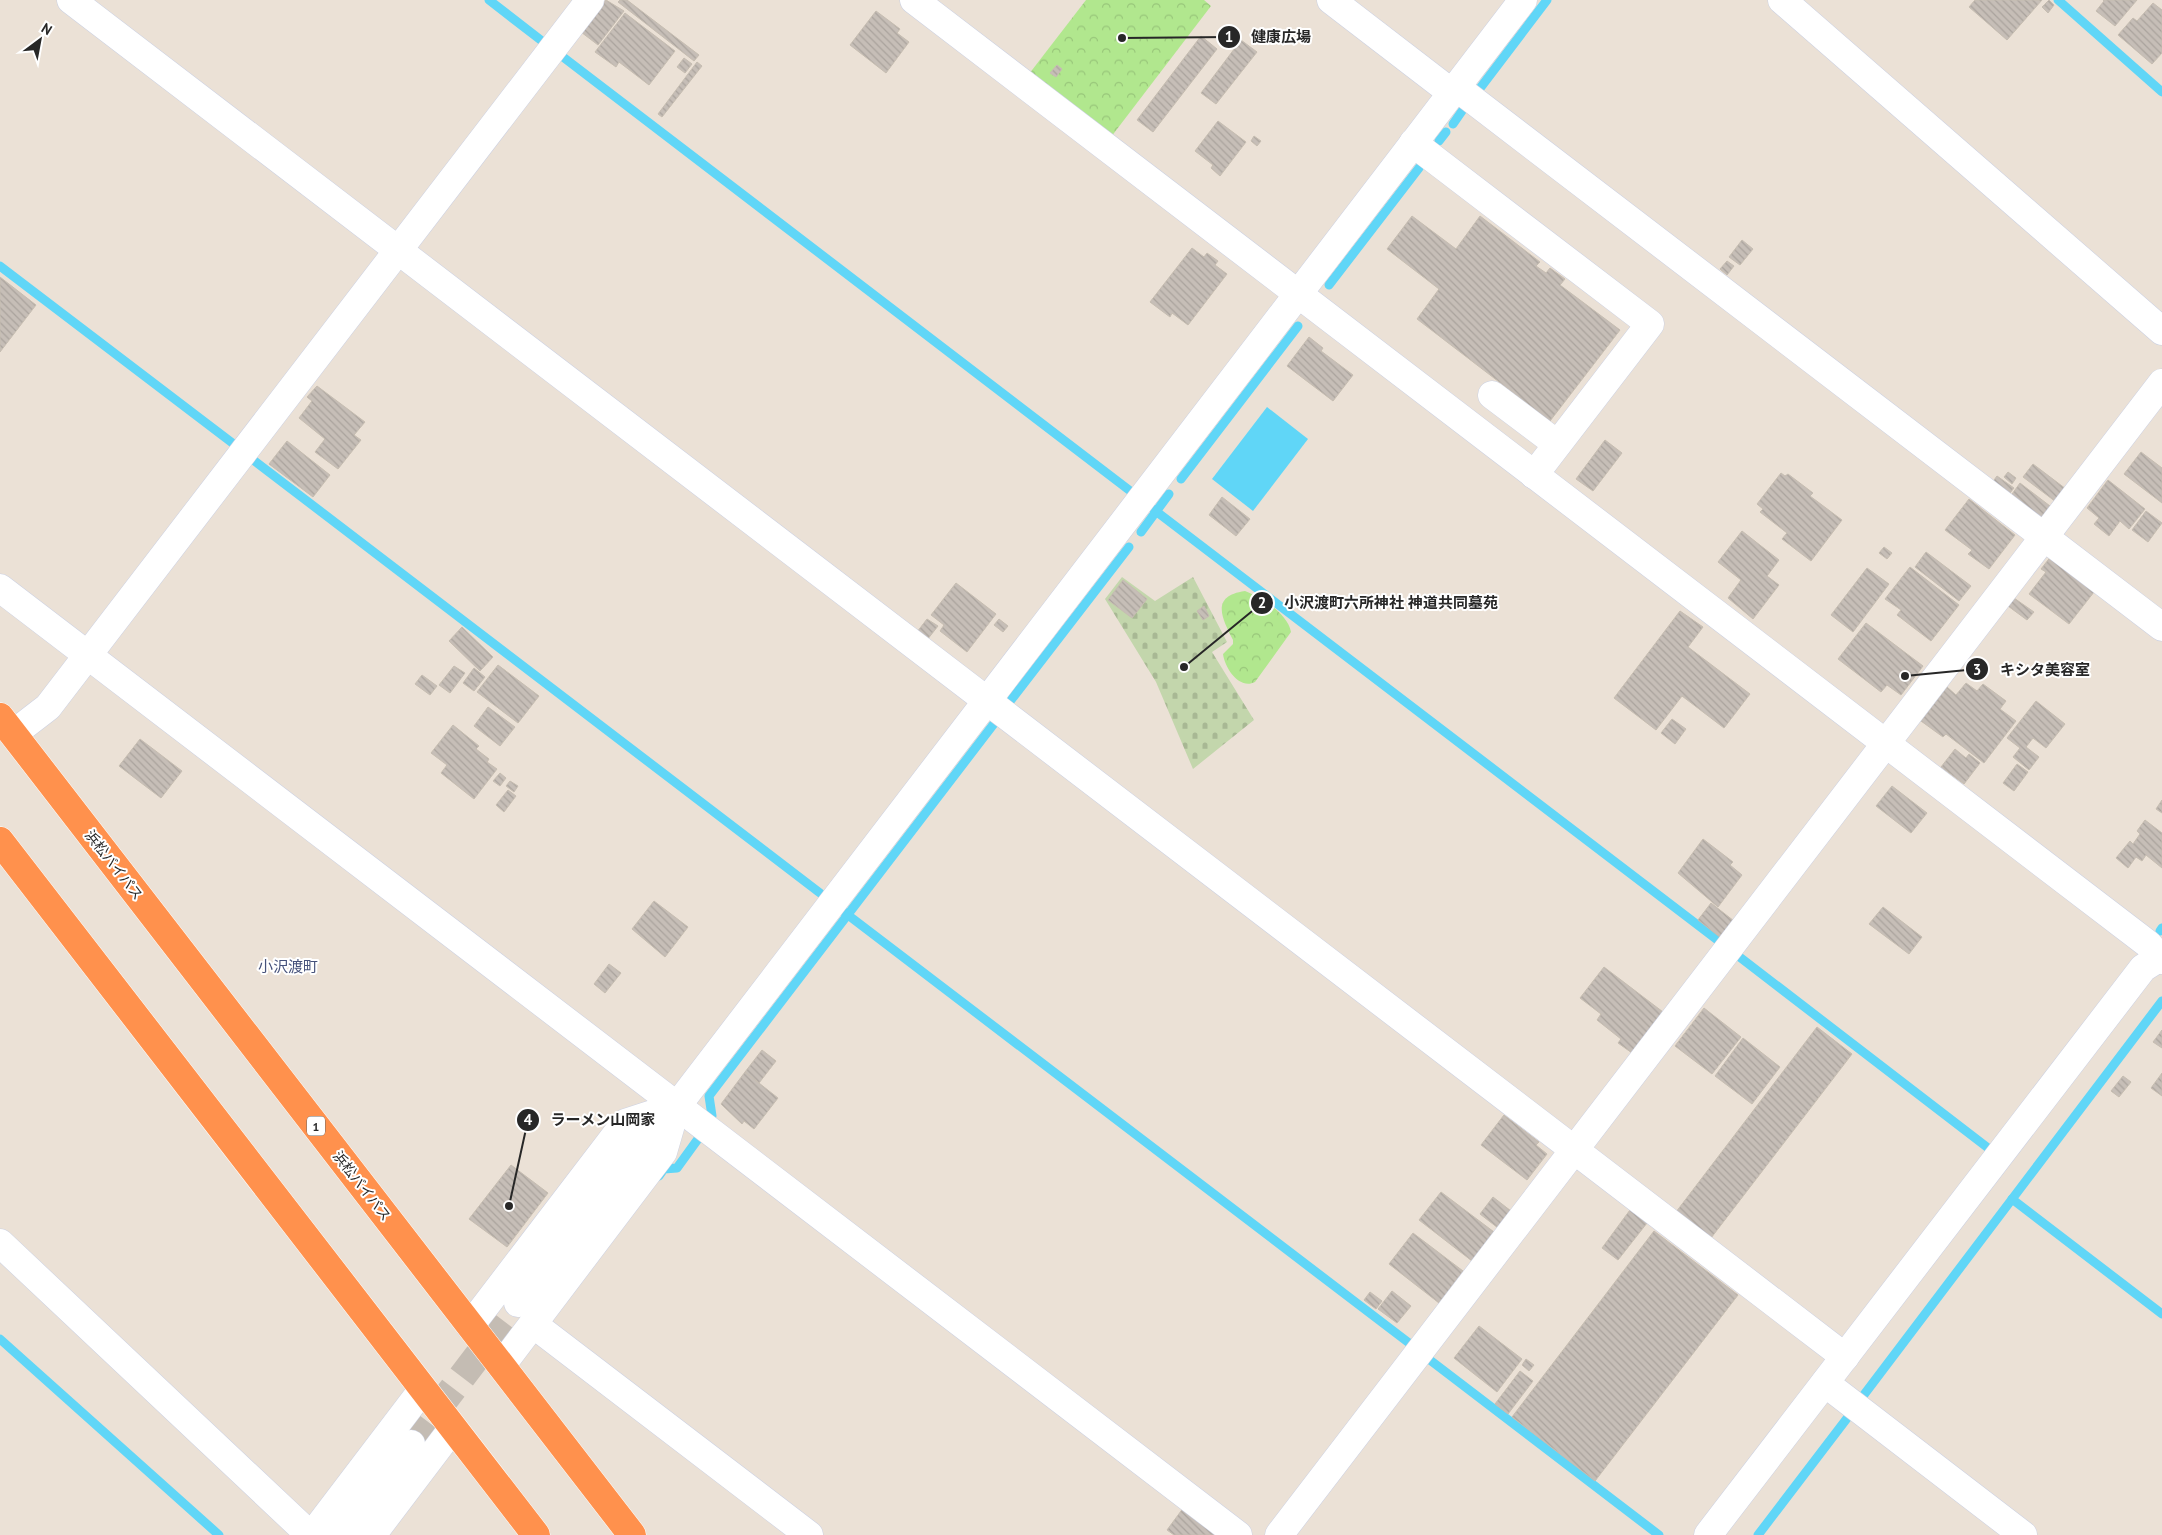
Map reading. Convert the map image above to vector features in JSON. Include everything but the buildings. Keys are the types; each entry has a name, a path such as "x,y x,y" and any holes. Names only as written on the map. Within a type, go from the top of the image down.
{"highway":[{"name":"浜松バイパス","path":"6,726 632,1535"},
{"path":"0,841 536,1535"}],"street":[{"path":"71,0 1845,1357"},
{"path":"6,726 48,707 590,0"},
{"path":"914,0 2148,944 2161,958 2143,968 1708,1535"},
{"path":"1330,0 1454,90 2162,627"},
{"path":"501,1366 526,1313 644,1138 677,1106 1523,0"},
{"path":"1782,0 2162,331"},
{"path":"1413,143 1650,324 1534,475"},
{"path":"1279,1535 2162,383"},
{"path":"1492,395 1557,444"},
{"path":"0,588 1238,1535"},
{"path":"470,1326 625,1124 677,1106"},
{"path":"0,1243 311,1535 422,1389"},
{"path":"526,1313 809,1535"},
{"path":"1825,1383 2023,1535"},
{"path":"372,1535 453,1428"},
{"path":"342,1535 411,1444"}],"green space":[{"path":"1086,0 1204,0 1211,6 1111,137 1029,74"},
{"path":"1122,577 1155,601 1193,577 1227,642 1212,652 1254,720 1193,769 1156,682 1105,599"},
{"path":"1245,591 1259,597 1273,607 1285,619 1291,632 1255,682 1249,684 1239,681 1234,677 1224,660 1223,654 1233,644 1233,640 1225,624 1222,609 1223,603 1234,594"}],"water":[{"path":"1267,407 1308,439 1253,511 1212,479"}],"waterway":[{"path":"489,0 542,41"},
{"path":"1481,87 1547,0"},
{"path":"2058,0 2162,92"},
{"path":"563,57 1129,490"},
{"path":"1453,124 1462,111"},
{"path":"1439,141 1446,132"},
{"path":"1329,285 1419,168"},
{"path":"0,266 235,445"},
{"path":"1181,479 1298,326"},
{"path":"252,459 820,893"},
{"path":"1141,532 1169,494"},
{"path":"1153,509 1720,942"},
{"path":"1011,700 1129,547"},
{"path":"712,1116 709,1096 996,721"},
{"path":"844,912 1413,1346"},
{"path":"1737,955 1992,1151"},
{"path":"1863,1396 2162,1001"},
{"path":"659,1176 664,1169 677,1168 698,1139"},
{"path":"2012,1199 2162,1314"},
{"path":"0,1339 219,1535"},
{"path":"1426,1357 1659,1535"},
{"path":"1758,1535 1848,1417"}],"tunnel":[{"path":"411,1444 518,1303"}],"place":[{"name":"健康広場","path":"1122,38"},
{"name":"小沢渡町六所神社 神道共同墓苑","path":"1184,667"},
{"name":"キシタ美容室","path":"1905,676"},
{"name":"ラーメン山岡家","path":"509,1206"}],"district":[{"name":"小沢渡町","path":"288,966"}]}
